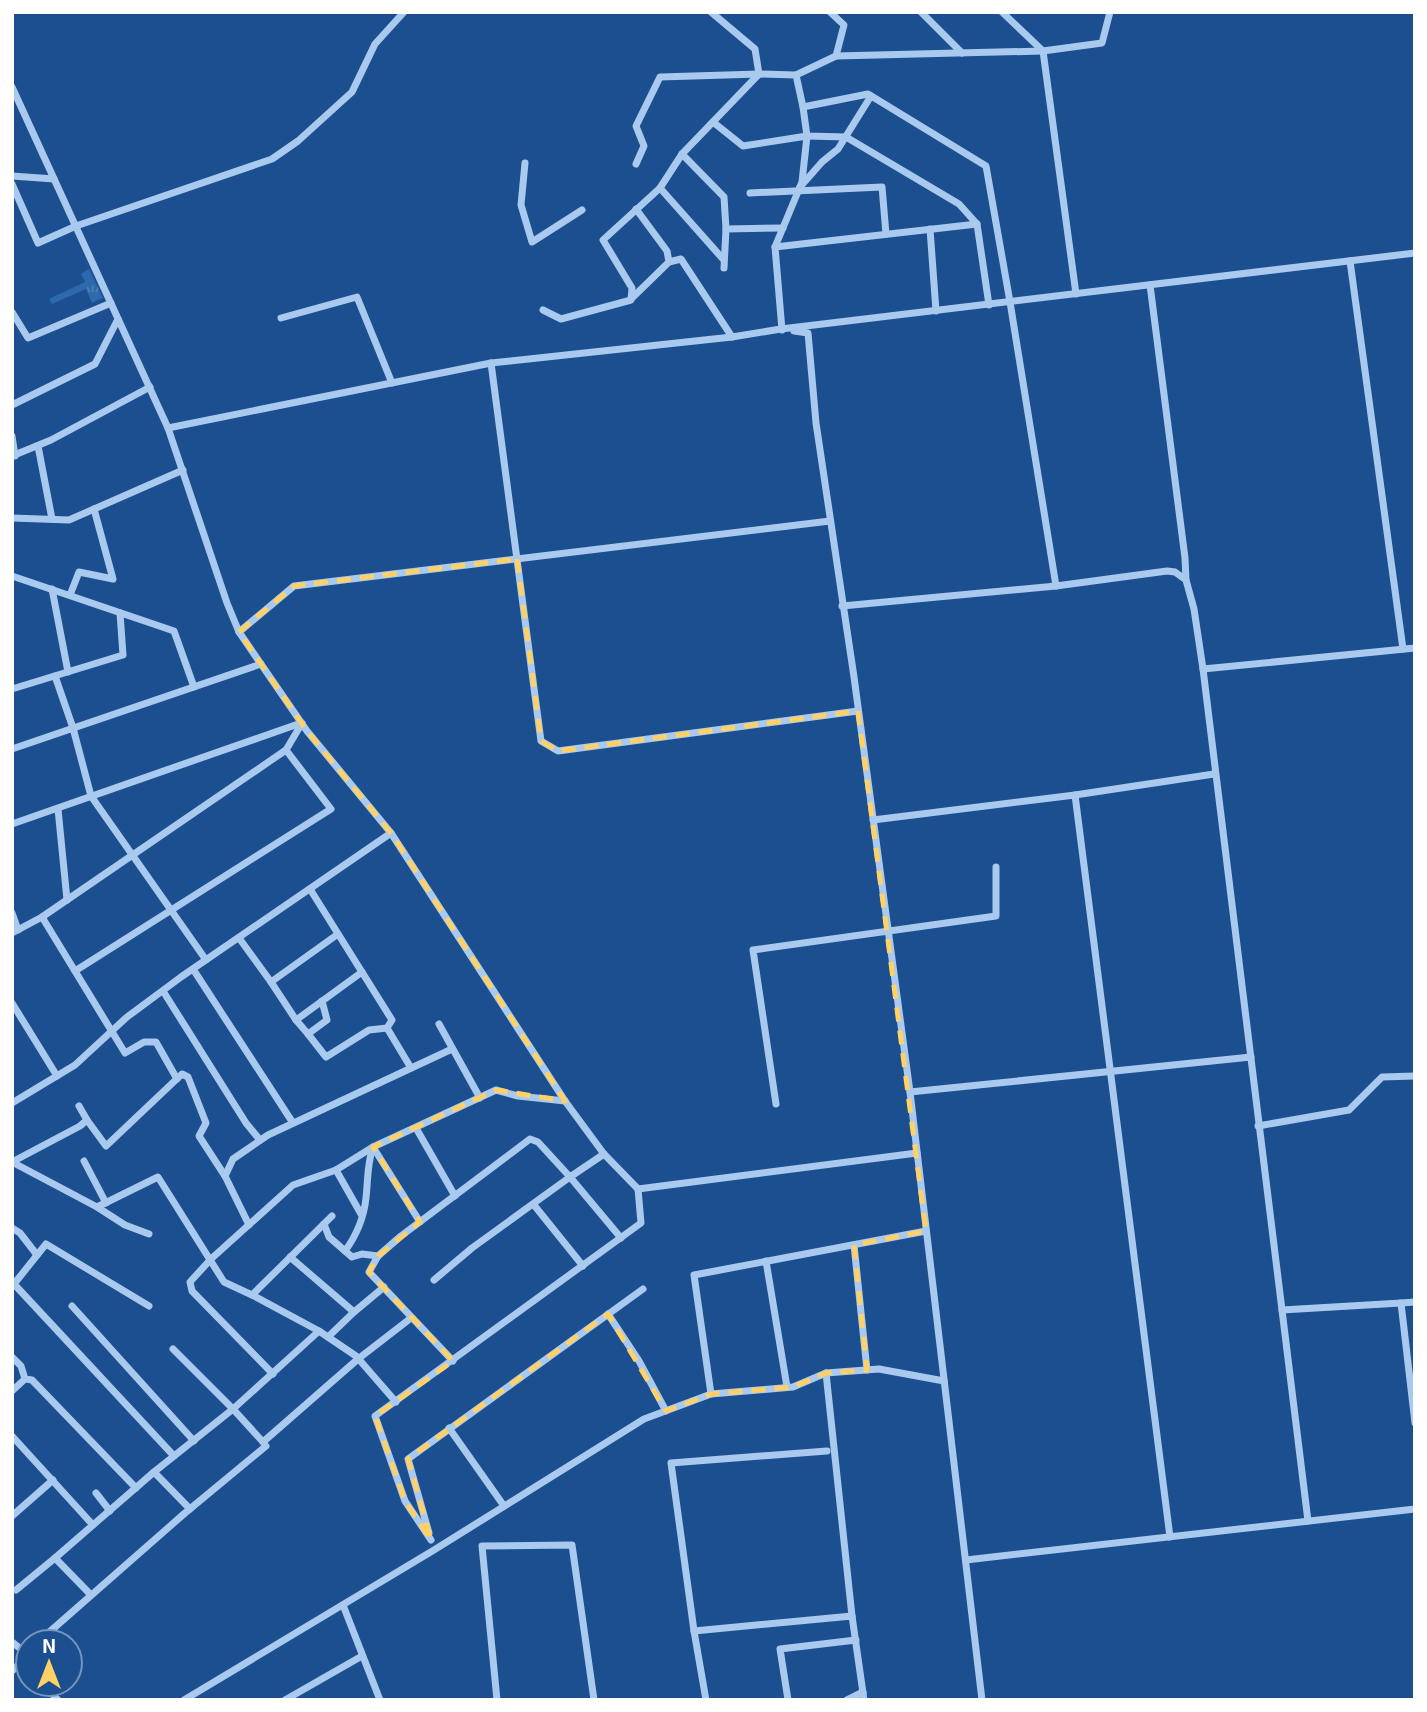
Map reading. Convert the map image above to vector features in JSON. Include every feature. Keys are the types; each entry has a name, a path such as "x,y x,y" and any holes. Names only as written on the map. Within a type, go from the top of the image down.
{"street":[{"path":"12,184 38,243 76,226 272,159 298,141 352,92 375,44 404,12"},
{"path":"711,12 755,49 759,74"},
{"path":"830,12 844,25 836,56"},
{"path":"921,12 962,53"},
{"path":"1002,12 1043,51 1076,294"},
{"path":"636,164 644,146 636,126 660,77 796,75 836,56 1043,51 1102,43 1110,12"},
{"path":"631,300 632,288 603,240 660,188 682,154 759,74"},
{"path":"781,330 775,247 799,189 807,136 796,75"},
{"path":"12,87 168,428 239,632 302,723 391,833 565,1101 604,1154 638,1189 641,1223 375,1416 405,1501 430,1540"},
{"path":"803,107 868,94 986,166 1056,586"},
{"path":"799,189 822,162 838,149 871,96"},
{"path":"713,122 743,146 807,136 846,138 959,204 977,224 989,304"},
{"path":"682,154 724,197 724,268"},
{"path":"524,163 521,205 532,242 582,210"},
{"path":"12,176 54,179"},
{"path":"750,193 882,187 886,234"},
{"path":"660,188 723,258"},
{"path":"636,209 667,251 669,262"},
{"path":"775,247 977,224"},
{"path":"726,229 783,228"},
{"path":"930,229 936,311"},
{"path":"168,428 491,363 732,337 1415,253"},
{"path":"543,310 561,319 631,300 669,262 681,259 732,337"},
{"path":"1350,261 1403,649"},
{"path":"1150,285 1186,580 1194,609 1203,669 1308,1521"},
{"path":"281,318 357,297 392,383"},
{"path":"12,312 28,338 111,303"},
{"path":"12,405 95,363 118,319"},
{"path":"781,330 808,332 816,423 910,1092 982,1700"},
{"path":"491,363 541,741 558,751 858,710"},
{"path":"12,436 14,456 149,387"},
{"path":"38,446 52,519"},
{"path":"12,518 69,520 183,470"},
{"path":"70,595 79,572 113,579 94,509"},
{"path":"239,632 294,586 830,521"},
{"path":"842,606 1056,586 1167,571 1175,572 1186,580"},
{"path":"12,576 174,631 194,687"},
{"path":"52,589 68,672"},
{"path":"12,689 123,655 120,613"},
{"path":"1203,669 1415,648"},
{"path":"12,749 261,664"},
{"path":"55,676 92,796 206,960"},
{"path":"12,913 15,931 42,917 286,750 302,723"},
{"path":"12,824 302,723"},
{"path":"75,971 331,809 286,750"},
{"path":"873,820 1214,774"},
{"path":"1075,794 1170,1537"},
{"path":"58,809 67,900"},
{"path":"12,1103 75,1065 127,1017 192,969 391,833"},
{"path":"776,1104 753,950 996,916 996,867"},
{"path":"310,889 392,1020 387,1028"},
{"path":"42,917 125,1053 144,1042 156,1042 177,1079"},
{"path":"271,982 338,934"},
{"path":"239,937 296,1020 326,1056 369,1030 387,1028"},
{"path":"192,969 293,1123"},
{"path":"296,1020 362,972"},
{"path":"163,991 246,1123 260,1140"},
{"path":"308,1034 327,1020 322,1001"},
{"path":"12,1003 57,1076"},
{"path":"439,1024 480,1098"},
{"path":"387,1028 411,1068"},
{"path":"225,1176 233,1159 260,1140 452,1049"},
{"path":"910,1092 1251,1057"},
{"path":"79,1106 106,1146 177,1079 183,1074 188,1077 206,1123 199,1136 225,1176 249,1225"},
{"path":"1258,1126 1349,1110 1382,1077 1415,1076"},
{"path":"273,1374 192,1292 190,1282 211,1259 293,1185 336,1170 373,1147 496,1090 518,1096 565,1101"},
{"path":"12,1162 87,1120"},
{"path":"416,1128 455,1196"},
{"path":"453,1361 369,1272 378,1256 530,1139 538,1142 621,1238"},
{"path":"345,1251 358,1234 366,1203 368,1161 373,1147"},
{"path":"373,1147 420,1222"},
{"path":"638,1189 917,1153"},
{"path":"434,1280 472,1248 604,1154"},
{"path":"84,1161 106,1203"},
{"path":"12,1162 125,1225 149,1234"},
{"path":"336,1170 361,1214"},
{"path":"97,1207 158,1177 224,1282 328,1337 358,1359 396,1402"},
{"path":"534,1205 583,1266"},
{"path":"251,1295 332,1216"},
{"path":"324,1224 329,1237 352,1257 362,1254 378,1256"},
{"path":"12,1228 20,1233 37,1255"},
{"path":"710,1394 694,1275 926,1231"},
{"path":"149,1306 46,1244 13,1285 174,1456"},
{"path":"854,1245 867,1370"},
{"path":"290,1257 354,1312"},
{"path":"766,1261 787,1388"},
{"path":"328,1337 384,1287"},
{"path":"434,1550 408,1459 643,1289"},
{"path":"1282,1310 1415,1302"},
{"path":"1401,1303 1415,1423"},
{"path":"72,1306 194,1441"},
{"path":"608,1314 639,1361 666,1411"},
{"path":"263,1442 358,1359 411,1318"},
{"path":"14,1589 233,1409 319,1331"},
{"path":"54,1628 266,1446 173,1349"},
{"path":"12,1357 21,1366 25,1379"},
{"path":"184,1700 434,1550 644,1419 710,1394 787,1388 826,1373 879,1369 944,1381"},
{"path":"826,1373 863,1696 847,1700"},
{"path":"12,1391 25,1379"},
{"path":"25,1379 32,1380 136,1488"},
{"path":"449,1428 504,1506"},
{"path":"12,1436 93,1525"},
{"path":"706,1700 671,1463 827,1451"},
{"path":"154,1472 190,1509"},
{"path":"12,1516 53,1480"},
{"path":"96,1493 110,1511"},
{"path":"966,1560 1415,1509"},
{"path":"497,1700 482,1546 572,1545 594,1700"},
{"path":"55,1558 91,1595"},
{"path":"343,1605 380,1700"},
{"path":"694,1631 852,1616"},
{"path":"788,1700 780,1649 856,1640"},
{"path":"285,1700 362,1656"}],"highlighted area":[{"path":"517,559 541,741 558,751 858,711 926,1231 854,1245 867,1370 826,1373 793,1387 711,1394 666,1411 608,1314 408,1459 431,1540 405,1501 375,1416 453,1361 369,1272 378,1256 420,1222 373,1147 496,1090 565,1101 391,833 307,731 239,632 294,586"}],"green space":[{"path":"89,269 103,298 92,303 86,289 52,304 49,299 85,282 81,274"}]}
